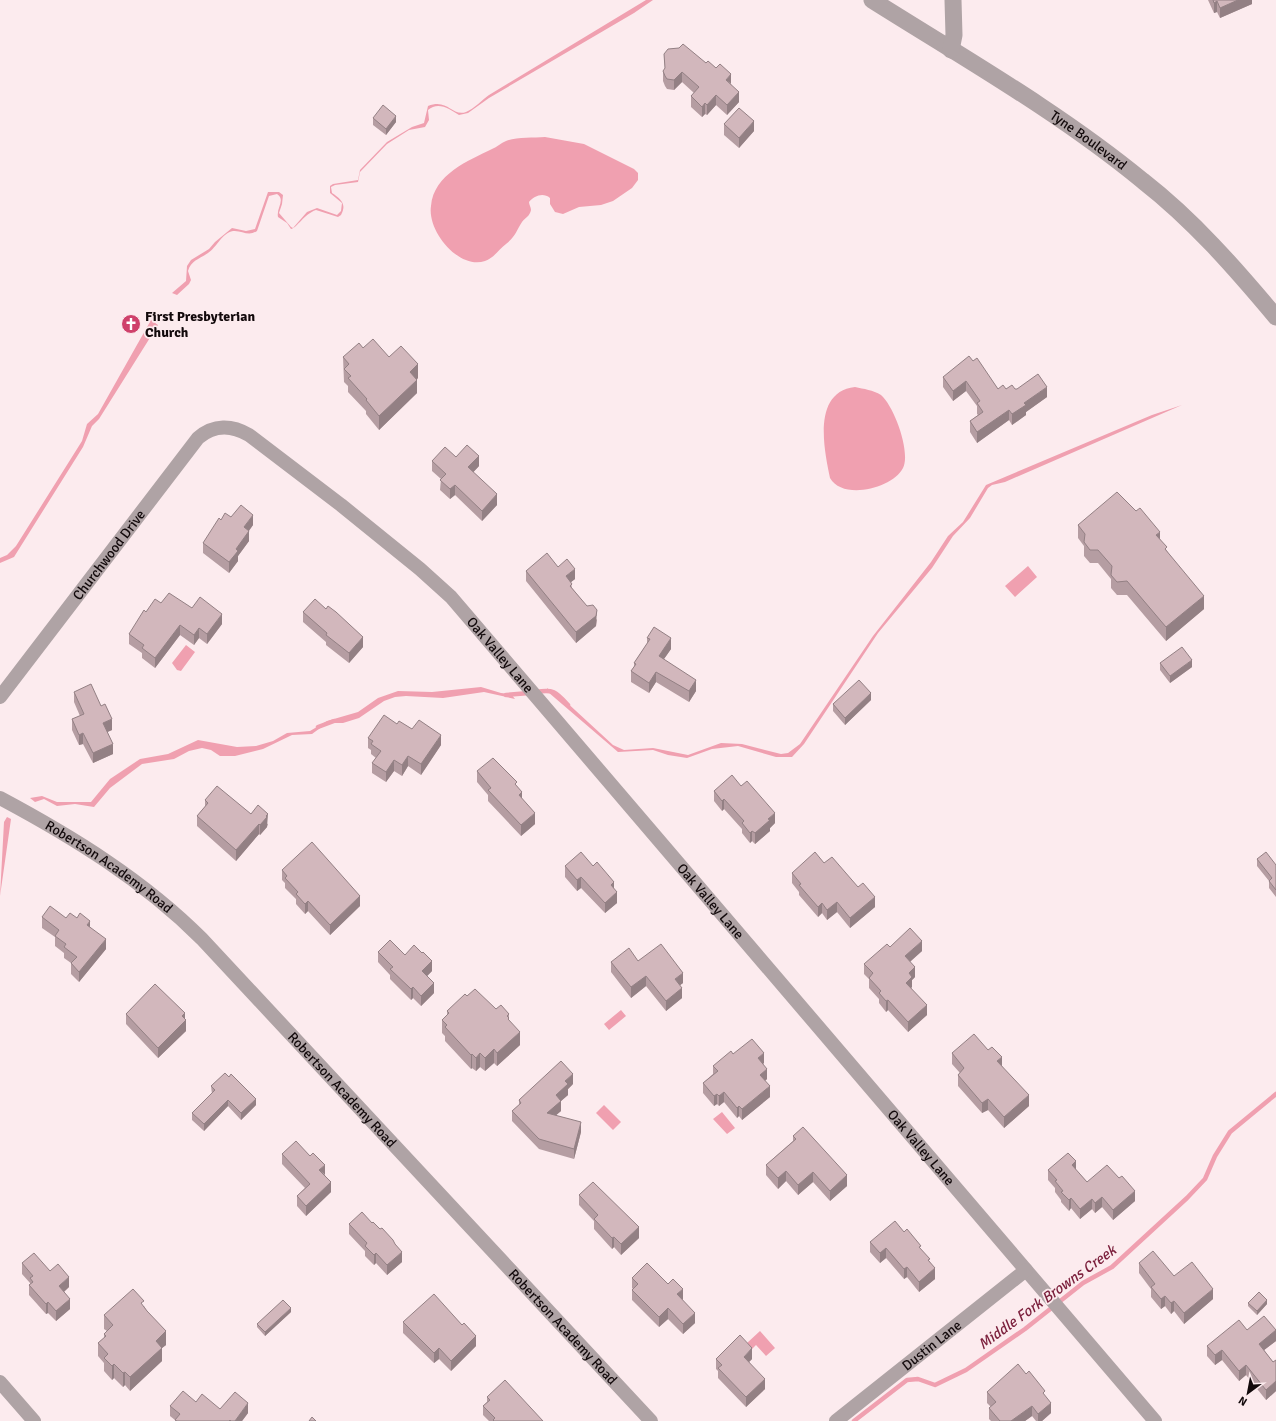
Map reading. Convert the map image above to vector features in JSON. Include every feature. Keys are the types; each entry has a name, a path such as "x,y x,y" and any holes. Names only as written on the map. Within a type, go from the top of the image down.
{"street":[{"name":"Tyne Boulevard","path":"872,0 1075,128 1144,181 1180,212 1219,252 1276,317"},
{"path":"952,50 954,35 953,0"},
{"name":"Churchwood Drive","path":"0,698 198,438 206,432 227,426"},
{"name":"Oak Valley Lane","path":"227,426 239,429 250,435 284,460 420,569 451,597 1154,1421"},
{"name":"Robertson Academy Road","path":"0,798 98,854 174,912 202,939 651,1421"},
{"name":"Dustin Lane","path":"836,1421 1026,1270"},
{"path":"0,1382 34,1421"}],"shaded area":[{"path":"646,0 653,0 634,13 489,98 468,113 459,115 448,108 440,106 432,107 428,110 429,120 425,127 409,130 387,144 360,172 358,182 335,185 331,187 332,193 342,202 343,211 341,215 338,217 316,210 293,228 307,212 317,208 337,215 341,211 342,203 330,193 330,186 333,184 358,180 360,170 387,142 412,127 424,123 428,106 440,104 461,113 469,111 489,95"},
{"path":"545,137 584,144 634,169 638,173 638,180 632,188 613,201 601,205 579,207 563,214 555,212 550,204 550,198 547,196 542,195 533,198 529,202 531,209 529,215 522,222 514,236 491,258 485,261 475,262 465,260 455,254 439,237 431,216 433,195 438,185 445,177 463,164 506,141 520,138"},
{"path":"268,192 279,192 283,195 279,213 293,228 291,229 287,223 278,217 278,210 281,202 280,196 277,194 269,196 257,231 254,233 248,233 233,231 226,234 211,250 191,264 188,271 191,280 189,284 177,295 172,293 186,281 187,266 191,260 209,249 232,228 246,231 255,229"},
{"path":"151,320 158,325 99,419 92,426 83,447 14,557 0,563 0,558 7,555 16,546 82,441 87,424 98,414"},
{"path":"855,387 875,392 881,395 886,401 896,419 905,451 903,468 898,475 879,486 856,490 845,489 836,485 830,478 824,438 824,424 827,410 832,399 841,391"},
{"path":"1182,405 988,488 970,518 953,536 932,568 878,633 804,744 792,757 776,757 738,746 712,749 687,758 668,755 653,750 618,752 548,692 547,688 563,699 613,745 624,750 653,748 688,755 721,743 742,744 781,754 788,753 800,744 873,636 931,562 948,536 963,522 986,485 1152,415"},
{"path":"1028,566 1037,577 1015,597 1005,586"},
{"path":"186,645 195,652 181,671 177,670 172,663"},
{"path":"481,687 501,693 511,694 515,699 484,692 443,698 406,696 395,697 384,701 359,718 343,723 327,723 312,734 292,735 263,749 235,756 220,756 211,750 202,748 189,751 174,759 142,764 110,788 94,807 75,804 57,806 44,799 35,802 30,798 42,796 57,802 91,802 110,779 140,759 168,754 198,740 237,747 256,746 273,741 287,733 310,731 327,721 358,712 378,698 398,691 432,692"},
{"path":"7,817 11,819 0,896 4,822"},
{"path":"621,1010 626,1016 609,1030 604,1024"},
{"path":"604,1105 621,1122 613,1130 596,1113"},
{"path":"722,1112 735,1128 727,1134 713,1119"},
{"path":"760,1331 775,1348 766,1356 756,1345 752,1349 747,1343"}],"building":[{"path":"1213,0 1238,0 1220,8 1217,1 1214,3"},
{"path":"683,44 706,63 708,61 716,68 720,64 731,74 726,80 739,92 727,105 716,95 707,105 705,103 702,107 691,96 699,87 682,72 674,80 667,79 663,71 665,68 664,54 668,49 679,48"},
{"path":"383,105 396,116 386,129 373,118"},
{"path":"739,108 754,121 739,138 724,124"},
{"path":"373,339 389,357 401,346 418,364 410,372 417,380 379,416 366,400 367,399 348,378 351,376 344,369 349,364 343,357 359,343 363,348"},
{"path":"969,356 973,361 977,358 998,389 1003,385 1006,389 1012,385 1015,389 1017,389 1038,374 1047,387 1024,403 1026,405 1012,414 1009,410 977,432 970,421 983,412 977,403 980,401 966,381 953,391 943,377"},
{"path":"467,445 479,456 468,467 497,494 482,511 455,485 450,489 440,480 446,474 432,461 445,447 456,457"},
{"path":"1117,492 1136,511 1140,508 1160,532 1156,535 1167,547 1165,549 1204,596 1166,627 1127,581 1117,582 1111,575 1112,566 1098,550 1090,550 1084,542 1085,534 1078,525"},
{"path":"241,505 253,515 244,527 249,531 236,549 238,551 229,562 203,543 219,518 221,520 225,513 231,517"},
{"path":"547,553 558,567 567,559 575,569 566,576 572,584 570,586 587,606 593,605 597,610 596,616 576,632 526,571"},
{"path":"169,593 192,608 200,597 222,614 207,634 199,628 194,635 180,625 155,658 142,648 144,645 129,634 144,610 146,612 155,599 161,603"},
{"path":"315,599 326,609 328,606 336,612 363,637 349,653 326,635 327,633 303,612"},
{"path":"654,627 671,638 659,656 696,680 689,691 656,672 649,683 631,671 636,664 634,663 650,639 647,638"},
{"path":"1182,647 1192,660 1170,676 1160,663"},
{"path":"859,680 871,693 845,718 833,704"},
{"path":"91,684 101,706 105,704 112,719 103,723 113,744 93,753 83,733 79,735 72,719 84,714 74,692"},
{"path":"384,715 397,724 399,721 412,729 419,720 441,735 421,764 408,756 402,765 394,760 386,772 372,763 381,751 371,744 373,741 368,738"},
{"path":"493,758 517,782 515,784 522,792 519,795 535,813 521,825 488,790 491,788 477,771"},
{"path":"732,775 741,786 747,781 775,813 768,819 770,820 755,833 752,831 750,833 742,823 744,821 724,799 722,801 714,791"},
{"path":"217,786 251,814 258,805 268,814 260,825 259,824 236,850 197,816 208,803 205,800"},
{"path":"312,842 360,896 330,925 308,901 305,904 296,894 298,892 285,878 287,876 282,870"},
{"path":"581,852 593,866 597,862 614,882 611,885 617,892 605,903 581,877 577,880 565,866"},
{"path":"815,852 824,863 832,857 858,887 863,883 875,897 850,918 837,902 827,910 822,903 818,907 799,885 801,884 792,873"},
{"path":"1266,852 1276,865 1276,890 1269,881 1272,878 1257,859"},
{"path":"50,906 66,918 70,913 77,918 80,913 90,921 87,925 106,939 79,972 71,963 77,957 64,947 66,944 55,936 59,930 42,917"},
{"path":"910,928 922,941 905,956 915,967 909,973 912,977 906,983 927,1005 908,1022 888,1000 886,1001 879,993 881,991 869,978 873,973 864,964 887,944 890,947"},
{"path":"390,940 405,955 414,945 432,961 422,971 434,983 421,996 413,987 411,989 390,969 393,967 378,952"},
{"path":"661,944 683,973 675,979 682,988 666,1001 646,976 631,987 611,962 629,948 638,961"},
{"path":"155,984 185,1013 182,1016 186,1020 158,1048 126,1014"},
{"path":"475,989 496,1009 501,1005 509,1014 507,1016 509,1018 508,1019 520,1032 497,1053 494,1049 485,1058 480,1053 476,1058 472,1054 471,1055 445,1027 447,1025 442,1020 449,1013 447,1011 465,994 467,996"},
{"path":"974,1034 988,1050 992,1047 1002,1057 997,1061 1029,1095 1004,1117 988,1099 982,1103 958,1075 964,1068 952,1053"},
{"path":"752,1039 764,1053 758,1058 767,1069 760,1075 770,1086 742,1109 739,1106 737,1108 724,1092 719,1096 717,1094 714,1096 703,1083 718,1071 713,1066 731,1051 733,1054"},
{"path":"561,1061 573,1074 565,1081 568,1084 556,1095 561,1101 547,1113 581,1122 574,1149 539,1139 512,1111 521,1103 519,1100"},
{"path":"225,1073 229,1077 231,1074 256,1099 241,1113 228,1100 204,1124 192,1113 215,1090 211,1086"},
{"path":"803,1127 847,1175 830,1191 813,1172 798,1185 786,1171 778,1178 766,1165 796,1139 793,1136"},
{"path":"296,1141 310,1156 313,1153 325,1165 319,1170 331,1182 306,1206 297,1196 310,1184 282,1154"},
{"path":"1068,1153 1076,1161 1072,1165 1087,1182 1107,1165 1119,1178 1122,1176 1135,1191 1113,1210 1102,1197 1095,1203 1092,1199 1080,1209 1071,1198 1069,1200 1061,1192 1063,1191 1055,1181 1057,1180 1048,1170"},
{"path":"593,1182 639,1227 621,1244 614,1237 612,1238 594,1219 598,1215 579,1195"},
{"path":"362,1212 372,1223 373,1222 380,1229 382,1228 402,1252 387,1265 376,1253 374,1255 365,1246 367,1243 349,1224"},
{"path":"895,1221 904,1232 907,1229 921,1246 919,1247 930,1259 928,1260 935,1268 919,1282 907,1267 904,1269 886,1248 880,1253 870,1242"},
{"path":"1153,1251 1174,1276 1192,1262 1213,1289 1184,1313 1174,1301 1171,1303 1165,1296 1161,1299 1151,1287 1155,1284 1139,1263"},
{"path":"34,1253 50,1271 58,1264 69,1277 59,1286 70,1299 56,1311 48,1302 46,1304 29,1285 33,1282 30,1278 33,1276 22,1263"},
{"path":"647,1263 668,1284 673,1279 683,1289 677,1294 695,1313 683,1324 668,1308 659,1317 632,1290 638,1284 632,1278"},
{"path":"133,1289 144,1301 141,1303 147,1311 166,1331 156,1341 162,1348 130,1377 125,1372 123,1373 114,1364 112,1366 104,1358 108,1354 98,1343 106,1336 104,1334 113,1325 104,1315"},
{"path":"1259,1292 1267,1300 1257,1311 1248,1303"},
{"path":"434,1294 462,1325 464,1323 476,1336 451,1361 439,1348 434,1353 403,1322"},
{"path":"283,1300 291,1308 265,1332 257,1324"},
{"path":"1264,1316 1276,1330 1259,1344 1273,1362 1276,1360 1276,1381 1266,1390 1246,1365 1239,1371 1222,1350 1215,1355 1207,1346 1239,1320 1247,1330"},
{"path":"740,1335 752,1348 744,1357 765,1379 746,1397 718,1368 722,1365 716,1359"},
{"path":"1018,1364 1026,1374 1029,1371 1045,1391 1043,1393 1051,1403 1038,1414 1032,1406 1011,1421 1000,1421 989,1408 996,1402 987,1392"},
{"path":"505,1380 543,1421 493,1420 495,1418 483,1406 490,1400 487,1397"},
{"path":"183,1391 196,1402 202,1394 220,1409 235,1392 248,1403 235,1421 177,1421 175,1420 180,1414 170,1406"},
{"path":"312,1417 316,1421 309,1421"}],"waterway":[{"path":"536,692 554,692 568,705"},
{"path":"506,695 529,693"},
{"path":"318,727 334,721"},
{"name":"Middle Fork Browns Creek","path":"854,1421 907,1380 918,1379 935,1385 966,1370 1025,1329 1083,1283 1112,1267 1187,1198 1205,1179 1215,1156 1230,1132 1276,1094"}],"place":[{"name":"First Presbyterian Church","path":"131,324"}]}
